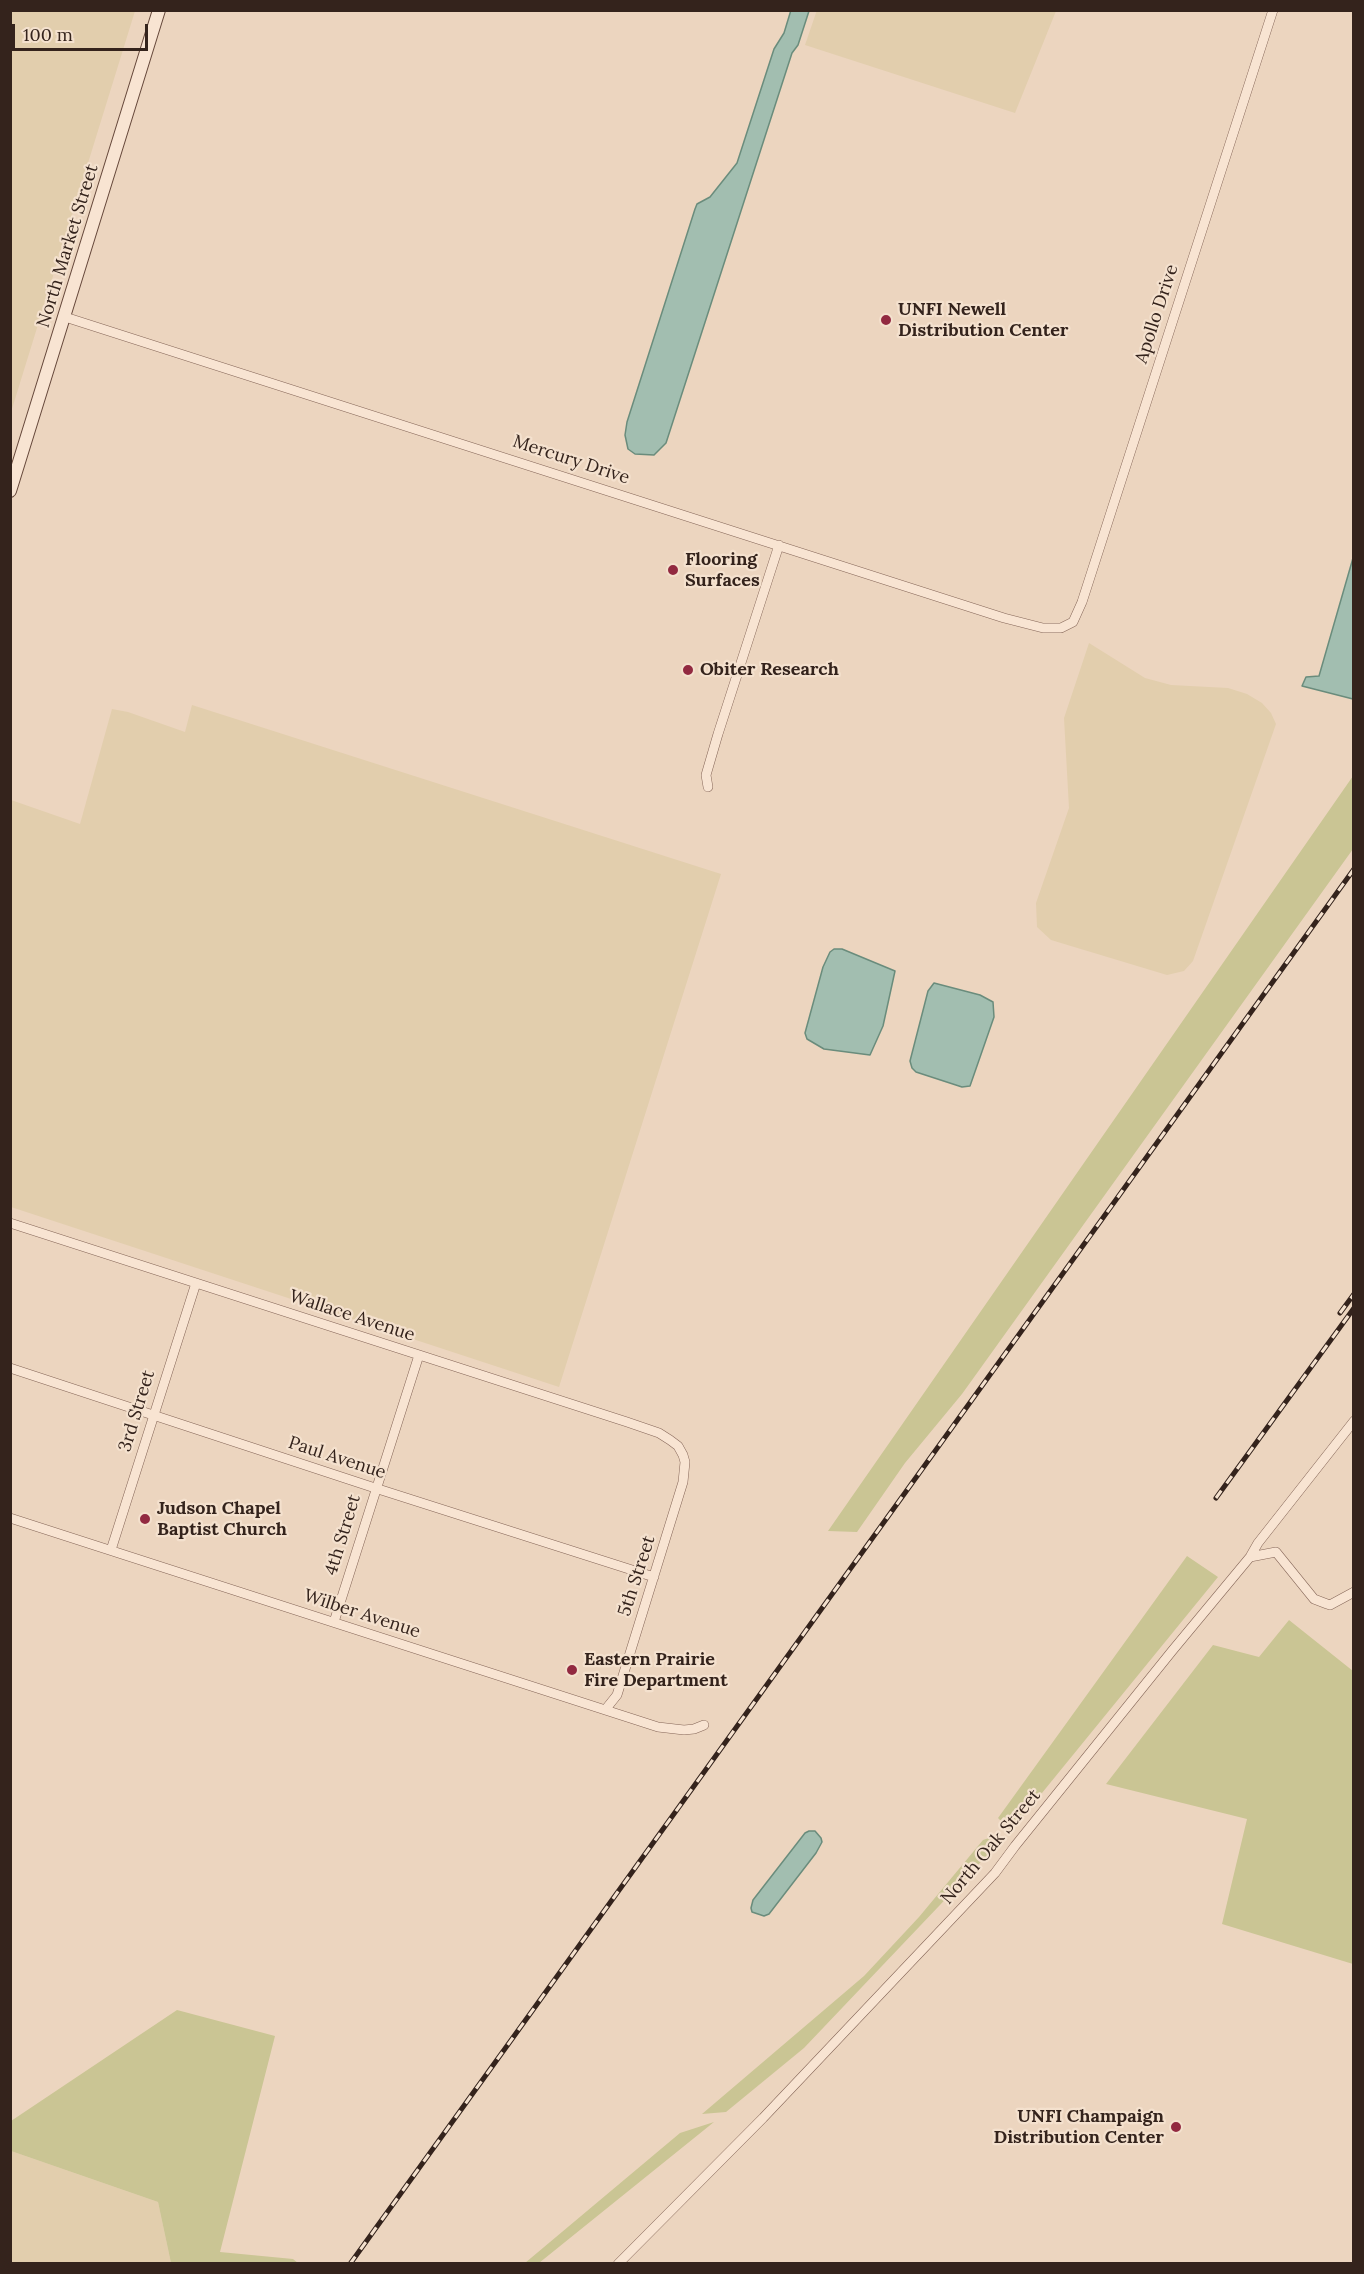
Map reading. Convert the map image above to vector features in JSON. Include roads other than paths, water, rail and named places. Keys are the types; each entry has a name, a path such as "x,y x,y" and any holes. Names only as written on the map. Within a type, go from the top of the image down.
{"main road":[{"name":"North Market Street","path":"10,491 159,10"}],"street":[{"name":"Apollo Drive","path":"1068,626 1082,602 1273,10"},
{"name":"Mercury Drive","path":"65,317 1025,624 1053,629 1068,626"},
{"path":"708,787 706,775 779,544"},
{"name":"Wallace Avenue","path":"10,1223 659,1433 680,1449"},
{"name":"3rd Street","path":"111,1550 196,1283"},
{"name":"4th Street","path":"334,1622 419,1355"},
{"name":"Paul Avenue","path":"10,1368 654,1577"},
{"name":"North Oak Street","path":"618,2264 763,2118 995,1874 1165,1659 1250,1557 1258,1543 1353,1422"},
{"name":"5th Street","path":"605,1710 617,1695 683,1482 685,1462 680,1449"},
{"name":"Wilber Avenue","path":"10,1518 671,1730 694,1730 704,1725"},
{"path":"1250,1557 1276,1552 1314,1599 1327,1604 1330,1605 1353,1592"}],"railway":[{"path":"350,2264 1354,869"},
{"path":"1340,1313 1354,1294"},
{"path":"1216,1498 1354,1308"}],"place":[{"name":"UNFI Newell Distribution Center","path":"886,320"},
{"name":"Flooring Surfaces","path":"673,570"},
{"name":"Obiter Research","path":"688,670"},
{"name":"Judson Chapel Baptist Church","path":"145,1519"},
{"name":"Eastern Prairie Fire Department","path":"572,1670"},
{"name":"UNFI Champaign Distribution Center","path":"1176,2127"}]}
